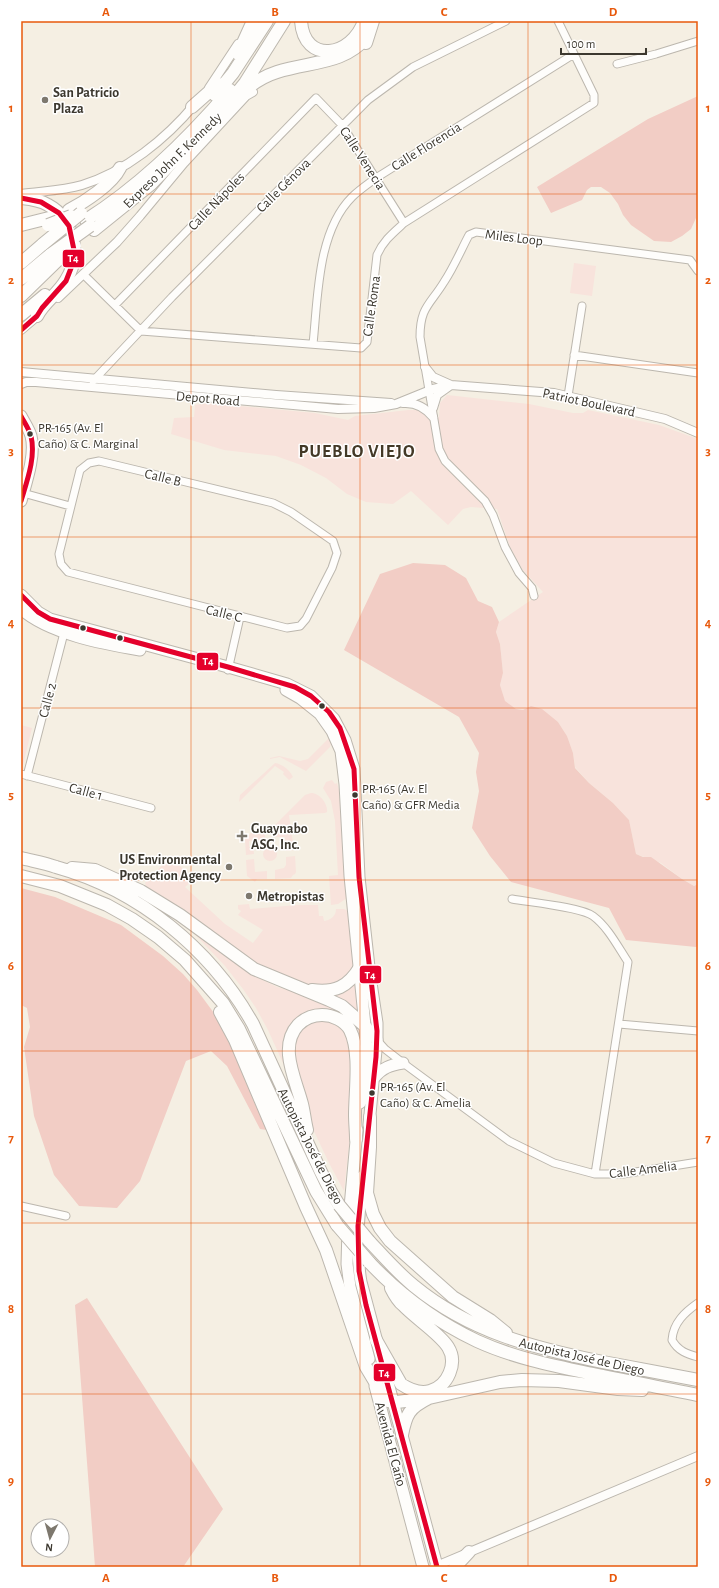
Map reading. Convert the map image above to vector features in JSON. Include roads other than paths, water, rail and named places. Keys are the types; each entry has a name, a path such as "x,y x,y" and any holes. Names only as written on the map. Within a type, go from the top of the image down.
{"highway":[{"path":"192,107 215,88 237,56 253,21"},
{"path":"21,279 50,252 88,222 136,173 174,139 222,87 267,21"},
{"name":"Expreso John F. Kennedy","path":"21,271 50,252 161,163 232,88 276,21"},
{"name":"Expreso John F. Kennedy","path":"88,222 106,222 151,184 210,124 245,83 284,21"},
{"path":"301,21 302,30 308,40 316,48 328,52 340,49 353,40 362,28 364,21"},
{"path":"255,90 274,80 338,64 351,58 364,47 373,21"},
{"path":"233,98 255,82 277,72 331,60 346,55 360,45 367,37"},
{"path":"21,228 50,221 69,210 116,176 120,168"},
{"path":"21,198 47,204 60,213 70,226 73,242 73,262 66,281 42,308 37,316"},
{"path":"21,224 50,221 58,222 73,215 88,222"},
{"path":"21,263 50,252"},
{"name":"Expreso John F. Kennedy","path":"21,296 50,252"},
{"path":"21,315 55,287 66,275 73,262"},
{"name":"Autopista José de Diego","path":"21,858 57,867 114,890 137,902 185,938 211,964 245,1009 253,1024 331,1192 369,1241 414,1287 455,1314 483,1329 517,1342 543,1349 698,1380"},
{"path":"57,867 95,870 141,891 174,911 254,969 342,1006 365,1026"},
{"name":"Autopista José de Diego","path":"21,876 60,886 85,895 132,919 158,937 179,955 223,1003 239,1029 316,1191 337,1225 384,1278 432,1315 477,1341 509,1354 543,1363 698,1395"},
{"path":"299,988 323,991 339,988 352,978 360,967"},
{"path":"208,988 235,1040 306,1207 326,1250 366,1368 385,1398 393,1402 429,1398 500,1382 522,1380 559,1380 618,1389 672,1390"},
{"path":"310,1145 302,1104 290,1064 289,1051 290,1040 295,1028 303,1020 316,1015 329,1015 339,1019 350,1030 354,1040 356,1077 356,1139"},
{"path":"370,1116 370,1147 367,1193 373,1214 380,1228 390,1241 453,1297 490,1320 517,1342"},
{"path":"376,1340 401,1384 407,1388 420,1392 431,1390 443,1384 450,1373 452,1360 448,1347 401,1304 384,1278"},
{"path":"402,1435 406,1418 411,1410 416,1405 429,1398"},
{"path":"455,1567 469,1552"}],"main road":[{"path":"21,416 29,431 32,442 30,465 22,497"},
{"name":"Avenida El Caño","path":"21,595 38,612 66,628"},
{"name":"Avenida El Caño","path":"21,609 36,621 287,684 304,691 321,704 329,712 340,728 354,769 359,877 377,1040 361,1192 358,1262 363,1293 436,1567"},
{"name":"Avenida El Caño","path":"228,670 282,688 300,698 320,714 328,724 341,751 345,784 350,876 360,967 366,1052 356,1139 348,1229 347,1264 350,1287 423,1567"},
{"path":"365,1026 377,1040"},
{"path":"374,1078 380,1071 389,1065 403,1063"}],"street":[{"path":"21,194 66,189 94,181 120,168 160,139 192,107 211,85 238,43 247,21"},
{"name":"Calle Génova","path":"90,387 94,378 368,100 412,67 506,21"},
{"path":"558,21 574,54"},
{"path":"617,64 698,41"},
{"name":"Calle Roma","path":"141,331 361,348 367,342 378,255 381,246 388,237 404,223 592,105 595,101 594,95 574,54"},
{"name":"Calle Florencia","path":"313,344 322,259 326,242 332,226 351,198 376,178 574,54"},
{"path":"21,330 84,275 118,242 184,163 246,96 255,90"},
{"name":"Calle Venecia","path":"316,98 342,125 404,223"},
{"name":"Calle Nápoles","path":"115,305 316,98"},
{"name":"Miles Loop","path":"534,596 532,588 519,573 505,548 493,515 485,501 446,461 439,449 420,331 420,324 424,309 444,282 469,235 476,232 690,260 698,271"},
{"path":"84,275 141,331"},
{"path":"568,396 582,306"},
{"path":"574,355 698,373"},
{"path":"425,367 433,377 451,385"},
{"name":"Depot Road","path":"21,372 331,399 381,401 396,404"},
{"name":"Depot Road","path":"21,384 26,382 90,387 338,409 374,408 396,404 429,390"},
{"path":"396,404 409,403 420,405 433,413 437,395 451,385"},
{"name":"Patriot Boulevard","path":"429,390 451,385 554,393 665,419 698,433"},
{"name":"Calle B","path":"64,567 61,564 59,554 80,470 88,463 99,461 273,504 298,516 333,541 335,546"},
{"path":"22,497 70,506"},
{"name":"Calle C","path":"64,567 68,572 287,628 300,626 306,619 332,568 337,553 335,546"},
{"path":"228,670 240,617"},
{"name":"Calle 2","path":"24,775 66,628"},
{"name":"Calle 1","path":"24,775 151,808"},
{"path":"512,899 581,910 592,915 603,925 628,962 620,1024 595,1174"},
{"path":"620,1024 698,1031"},
{"name":"Calle Amelia","path":"377,1040 385,1049 403,1063 509,1141 554,1163 595,1174 623,1174 698,1162"},
{"path":"21,1206 66,1216"},
{"path":"698,1303 685,1313 676,1326 672,1340 676,1346 687,1354 698,1357"},
{"path":"436,1567 698,1456"}],"place":[{"name":"San Patricio Plaza","path":"45,100"},
{"name":"PR-165 (Av. El Caño) & C. Marginal","path":"30,434"},
{"name":"PR-165 (Av. El Caño) & GFR Media","path":"355,795"},
{"name":"Guaynabo ASG, Inc.","path":"242,836"},
{"name":"US Environmental Protection Agency","path":"229,867"},
{"name":"Metropistas","path":"249,896"},
{"name":"PR-165 (Av. El Caño) & C. Amelia","path":"372,1093"}],"district":[{"name":"PUEBLO VIEJO","path":"357,451"}]}
